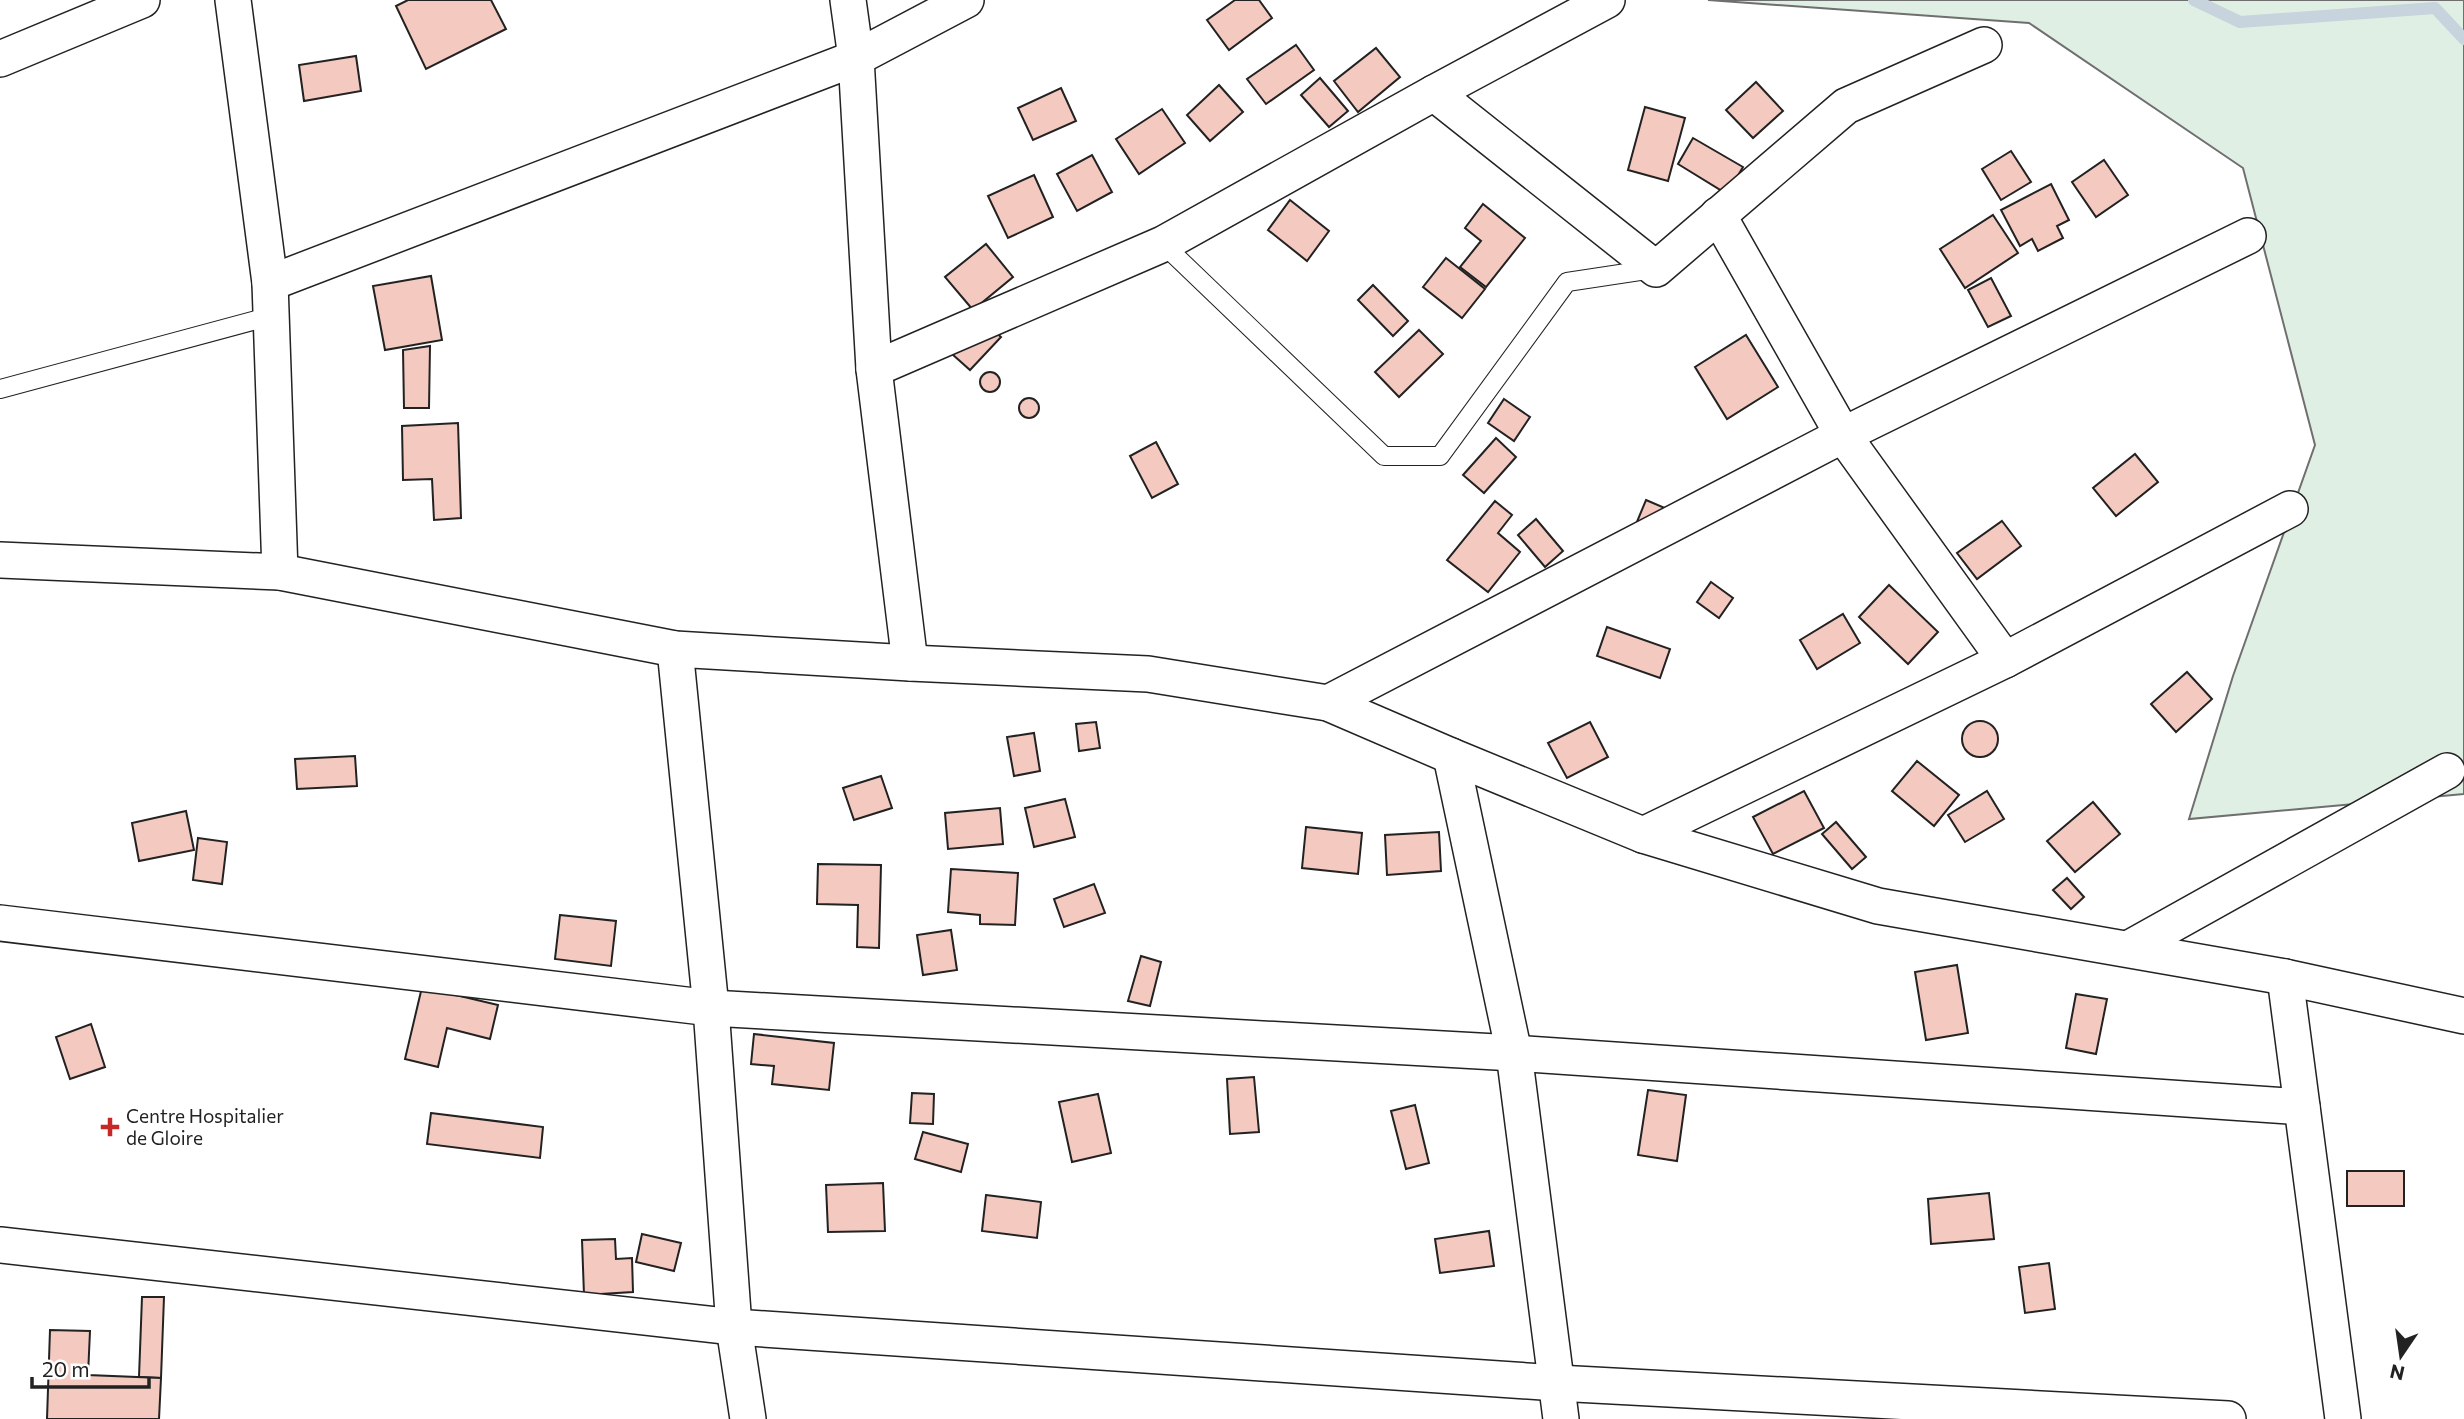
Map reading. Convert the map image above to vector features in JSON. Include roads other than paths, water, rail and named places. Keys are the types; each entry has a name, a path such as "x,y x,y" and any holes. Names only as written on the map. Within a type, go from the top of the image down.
{"street":[{"path":"0,59 142,0"},
{"path":"233,0 271,300 280,572"},
{"path":"848,0 856,58 874,369 910,663"},
{"path":"271,300 856,58 966,0"},
{"path":"874,369 1163,244 1607,0"},
{"path":"1434,93 1656,269 1846,106 1984,45"},
{"path":"1718,215 1843,435 2005,660"},
{"path":"1328,703 1843,435 2248,236"},
{"path":"1643,835 2005,660 2290,509"},
{"path":"0,560 280,572 674,649 1148,674 1328,703 1643,835 1878,906 2286,977 2464,1016"},
{"path":"674,649 711,1008 733,1326 748,1419"},
{"path":"1451,756 1514,1053 1562,1419"},
{"path":"2128,949 2447,771"},
{"path":"0,923 711,1008 1514,1053 2302,1107"},
{"path":"2286,977 2343,1419"},
{"path":"0,1245 733,1326 1557,1382 2228,1419"}],"lane":[{"path":"1163,244 1384,456 1440,456 1567,282 1656,269"},
{"path":"0,390 271,300"}],"waterway":[{"path":"2194,0 2240,22 2435,8 2464,39"}],"place":[{"name":"Centre Hospitalier de Gloire","path":"110,1127"}]}
